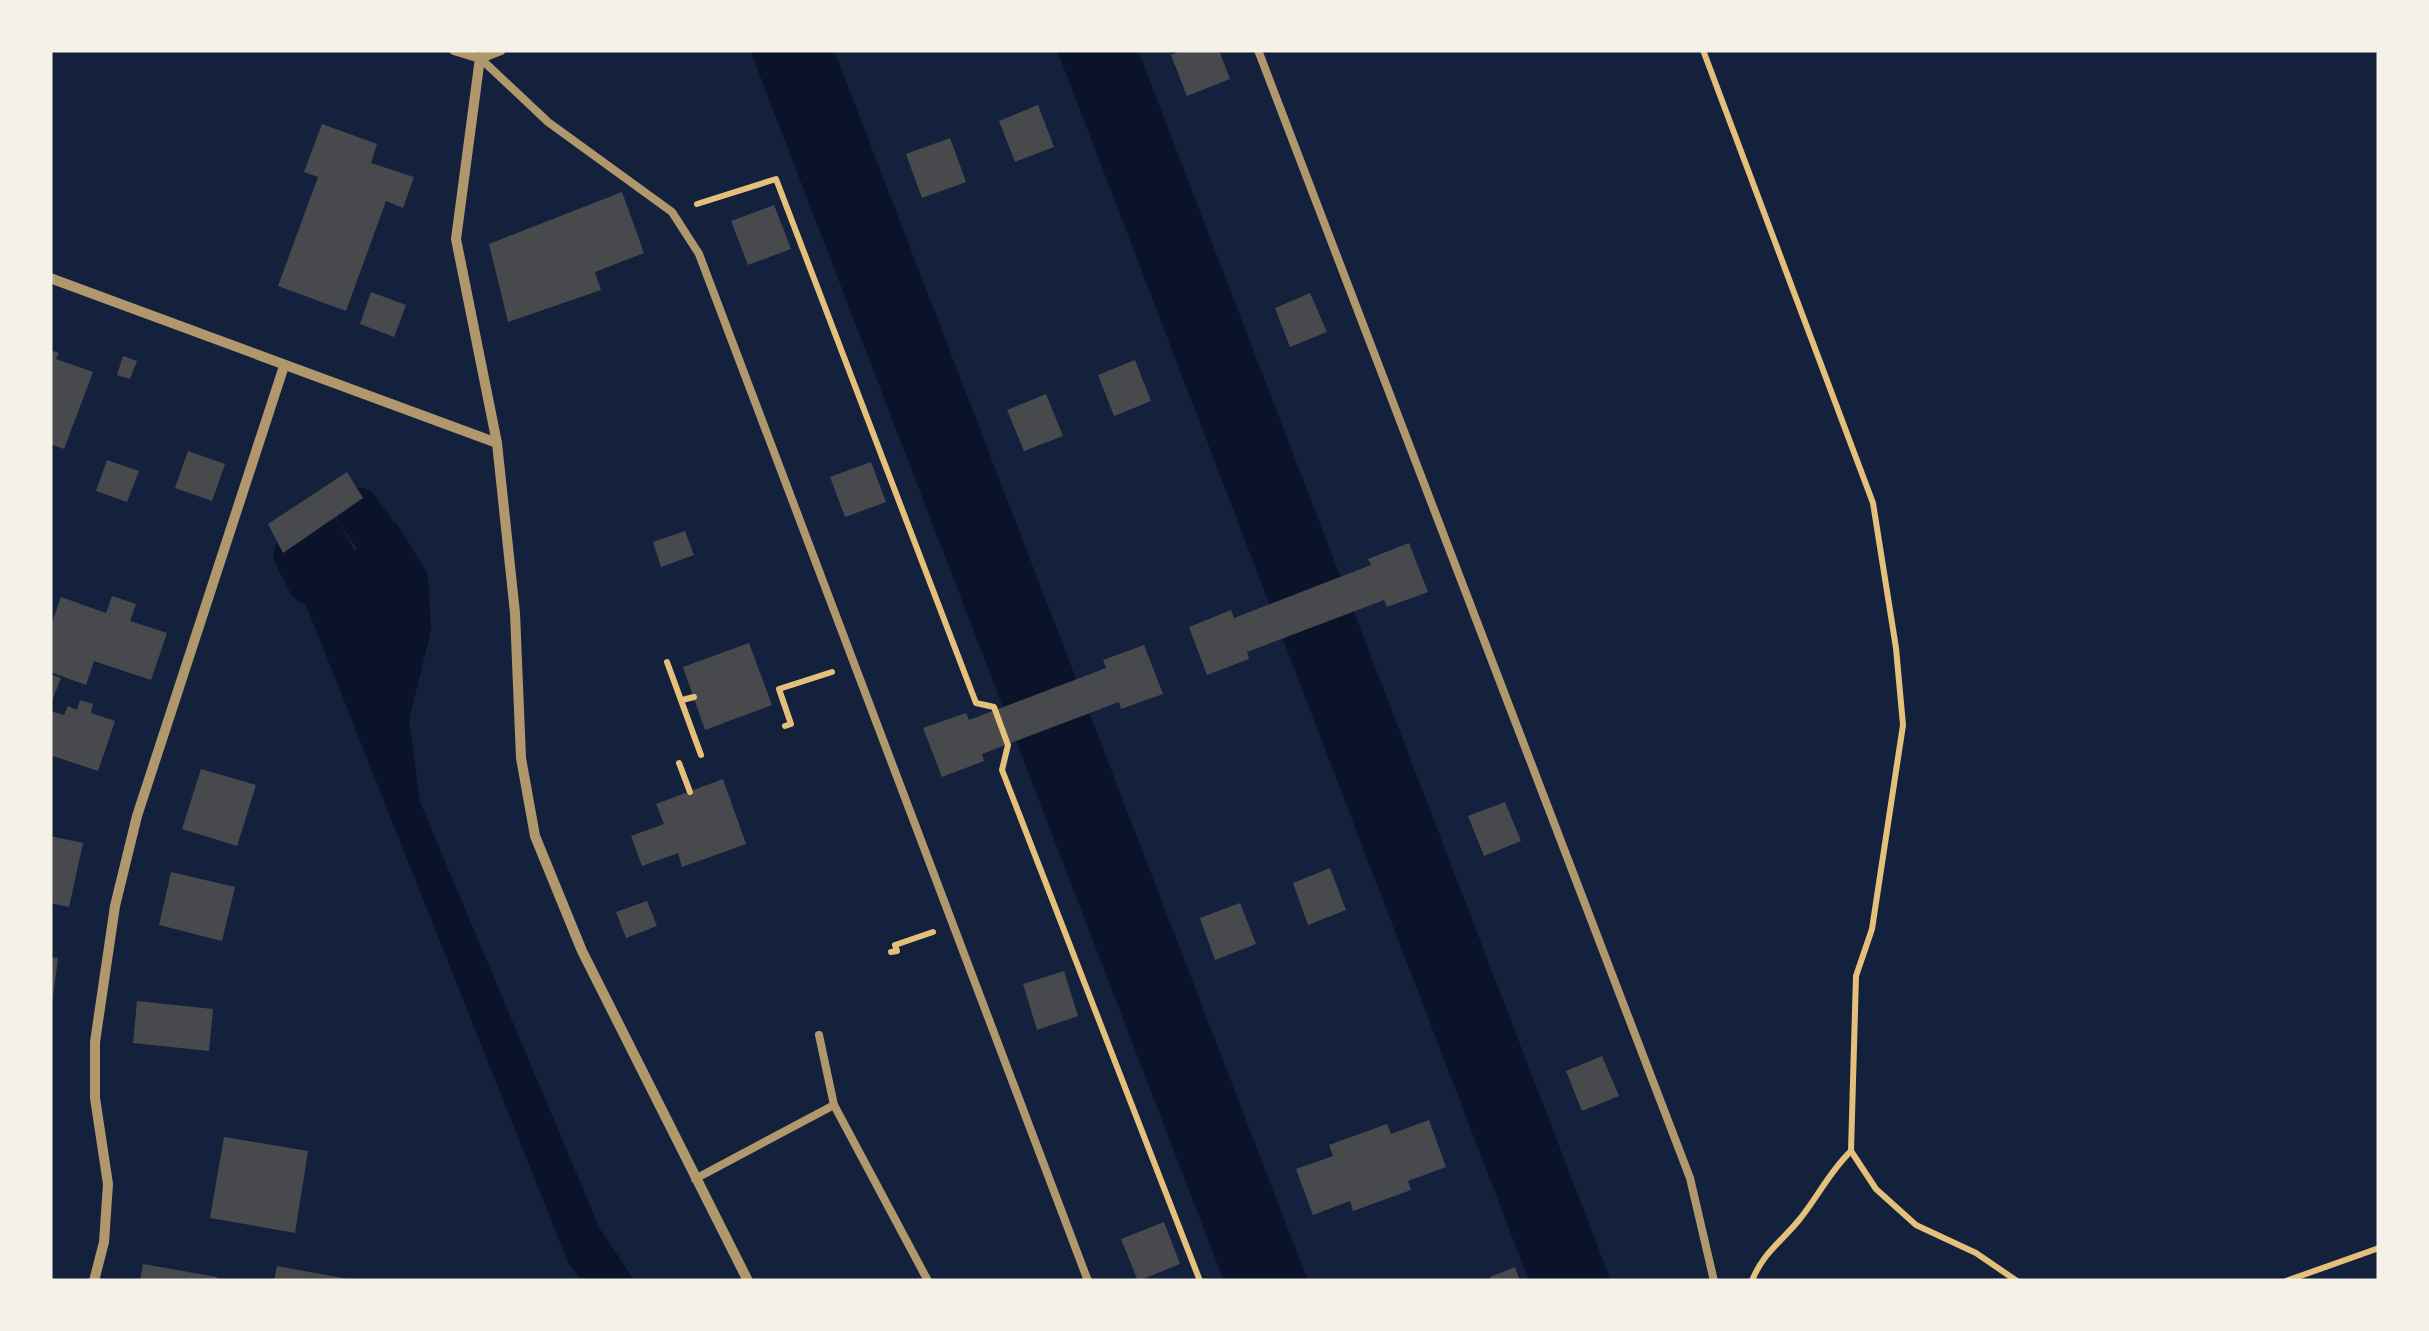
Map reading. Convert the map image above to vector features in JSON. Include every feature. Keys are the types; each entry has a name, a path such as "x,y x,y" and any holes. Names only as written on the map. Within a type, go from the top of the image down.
{"street":[{"path":"454,50 480,58 501,50"},
{"path":"480,58 456,239 497,443 516,613 521,758 535,836 582,950 748,1281"},
{"path":"50,278 497,443"},
{"path":"94,1281 104,1242 108,1184 95,1098 95,1042 115,906 137,816 284,366"}],"lane":[{"path":"1258,50 1690,1178 1714,1281"},
{"path":"480,58 548,122 672,212 698,254 1088,1281"},
{"path":"820,1035 834,1105 928,1281"},
{"path":"695,1178 834,1105"}],"path":[{"path":"1702,50 1873,503 1896,648 1902,725 1872,929 1856,976 1851,1151 1876,1190 1916,1225 1976,1253 2017,1281"},
{"path":"672,212 776,178 976,703 994,708 1004,733 1008,745 1002,770 1200,1281"},
{"path":"668,662 702,755"},
{"path":"784,726 790,724 779,689 855,664"},
{"path":"682,700 694,696"},
{"path":"680,762 690,792"},
{"path":"892,952 898,951 894,945 920,936"},
{"path":"1752,1281 1759,1262 1801,1218 1830,1171 1851,1151"},
{"path":"2286,1281 2379,1248"}],"water":[{"path":"750,50 834,50 1308,1281 1224,1281"},
{"path":"1057,50 1138,50 1611,1281 1529,1281"},
{"path":"395,521 428,574 431,630 409,720 420,802 600,1229 635,1281 582,1281 568,1263 300,590"}],"building":[{"path":"1183,50 1219,50 1230,79 1187,96 1171,55"},
{"path":"1038,105 1054,147 1015,162 999,121"},
{"path":"322,124 377,144 371,163 414,177 403,208 386,201 346,311 278,286 318,177 304,172"},
{"path":"950,138 966,182 922,198 906,154"},
{"path":"622,192 644,253 595,272 601,290 508,322 489,244"},
{"path":"774,205 791,249 748,265 731,221"},
{"path":"371,292 406,305 394,337 360,324"},
{"path":"1310,293 1327,332 1290,347 1275,308"},
{"path":"50,350 59,353 56,359 93,372 64,449 50,444"},
{"path":"123,356 137,361 130,379 117,375"},
{"path":"1135,360 1151,401 1114,416 1098,375"},
{"path":"1046,394 1063,436 1024,451 1007,410"},
{"path":"188,451 225,464 212,501 175,488"},
{"path":"107,460 139,471 127,502 96,491"},
{"path":"871,462 886,502 845,517 830,477"},
{"path":"347,472 363,498 283,553 268,524"},
{"path":"685,531 694,555 661,567 653,542"},
{"path":"1409,543 1428,592 1387,607 1384,600 1247,652 1249,659 1207,675 1189,627 1231,610 1234,618 1371,565 1368,559"},
{"path":"112,596 136,604 130,621 167,633 151,680 94,661 86,685 50,672 50,628 61,597 106,613"},
{"path":"749,643 772,705 705,730 683,667"},
{"path":"1144,645 1163,694 1121,709 1119,702 982,754 984,761 942,777 923,728 966,713 969,720 1106,668 1103,660"},
{"path":"50,674 61,678 50,706"},
{"path":"80,700 93,704 91,713 115,721 98,771 53,756 50,763 50,711 64,715 68,706 77,710"},
{"path":"201,769 256,785 237,846 182,829"},
{"path":"723,779 746,844 682,867 678,853 642,866 631,836 664,824 656,804"},
{"path":"1505,802 1521,841 1484,856 1468,816"},
{"path":"50,836 83,843 69,907 50,903"},
{"path":"1330,868 1346,910 1308,925 1293,883"},
{"path":"171,872 235,887 222,941 159,925"},
{"path":"647,901 657,926 626,938 616,912"},
{"path":"1240,903 1256,944 1215,960 1200,918"},
{"path":"50,957 58,958 52,1004 50,1003"},
{"path":"1064,971 1078,1016 1037,1030 1023,984"},
{"path":"137,1001 213,1009 209,1051 133,1043"},
{"path":"1602,1056 1619,1096 1582,1111 1566,1071"},
{"path":"1429,1120 1446,1167 1408,1181 1411,1190 1353,1211 1350,1201 1313,1215 1296,1169 1333,1156 1329,1145 1387,1124 1391,1134"},
{"path":"224,1137 308,1151 295,1233 210,1218"},
{"path":"1164,1222 1180,1264 1138,1281 1121,1239"},
{"path":"143,1264 217,1277 216,1281 140,1281"},
{"path":"277,1266 348,1279 348,1281 274,1281"},
{"path":"1515,1267 1520,1281 1491,1281 1490,1277"}],"waterway":[{"path":"358,510 375,535"},
{"path":"320,535 365,616"},
{"path":"296,555 310,582"}]}
